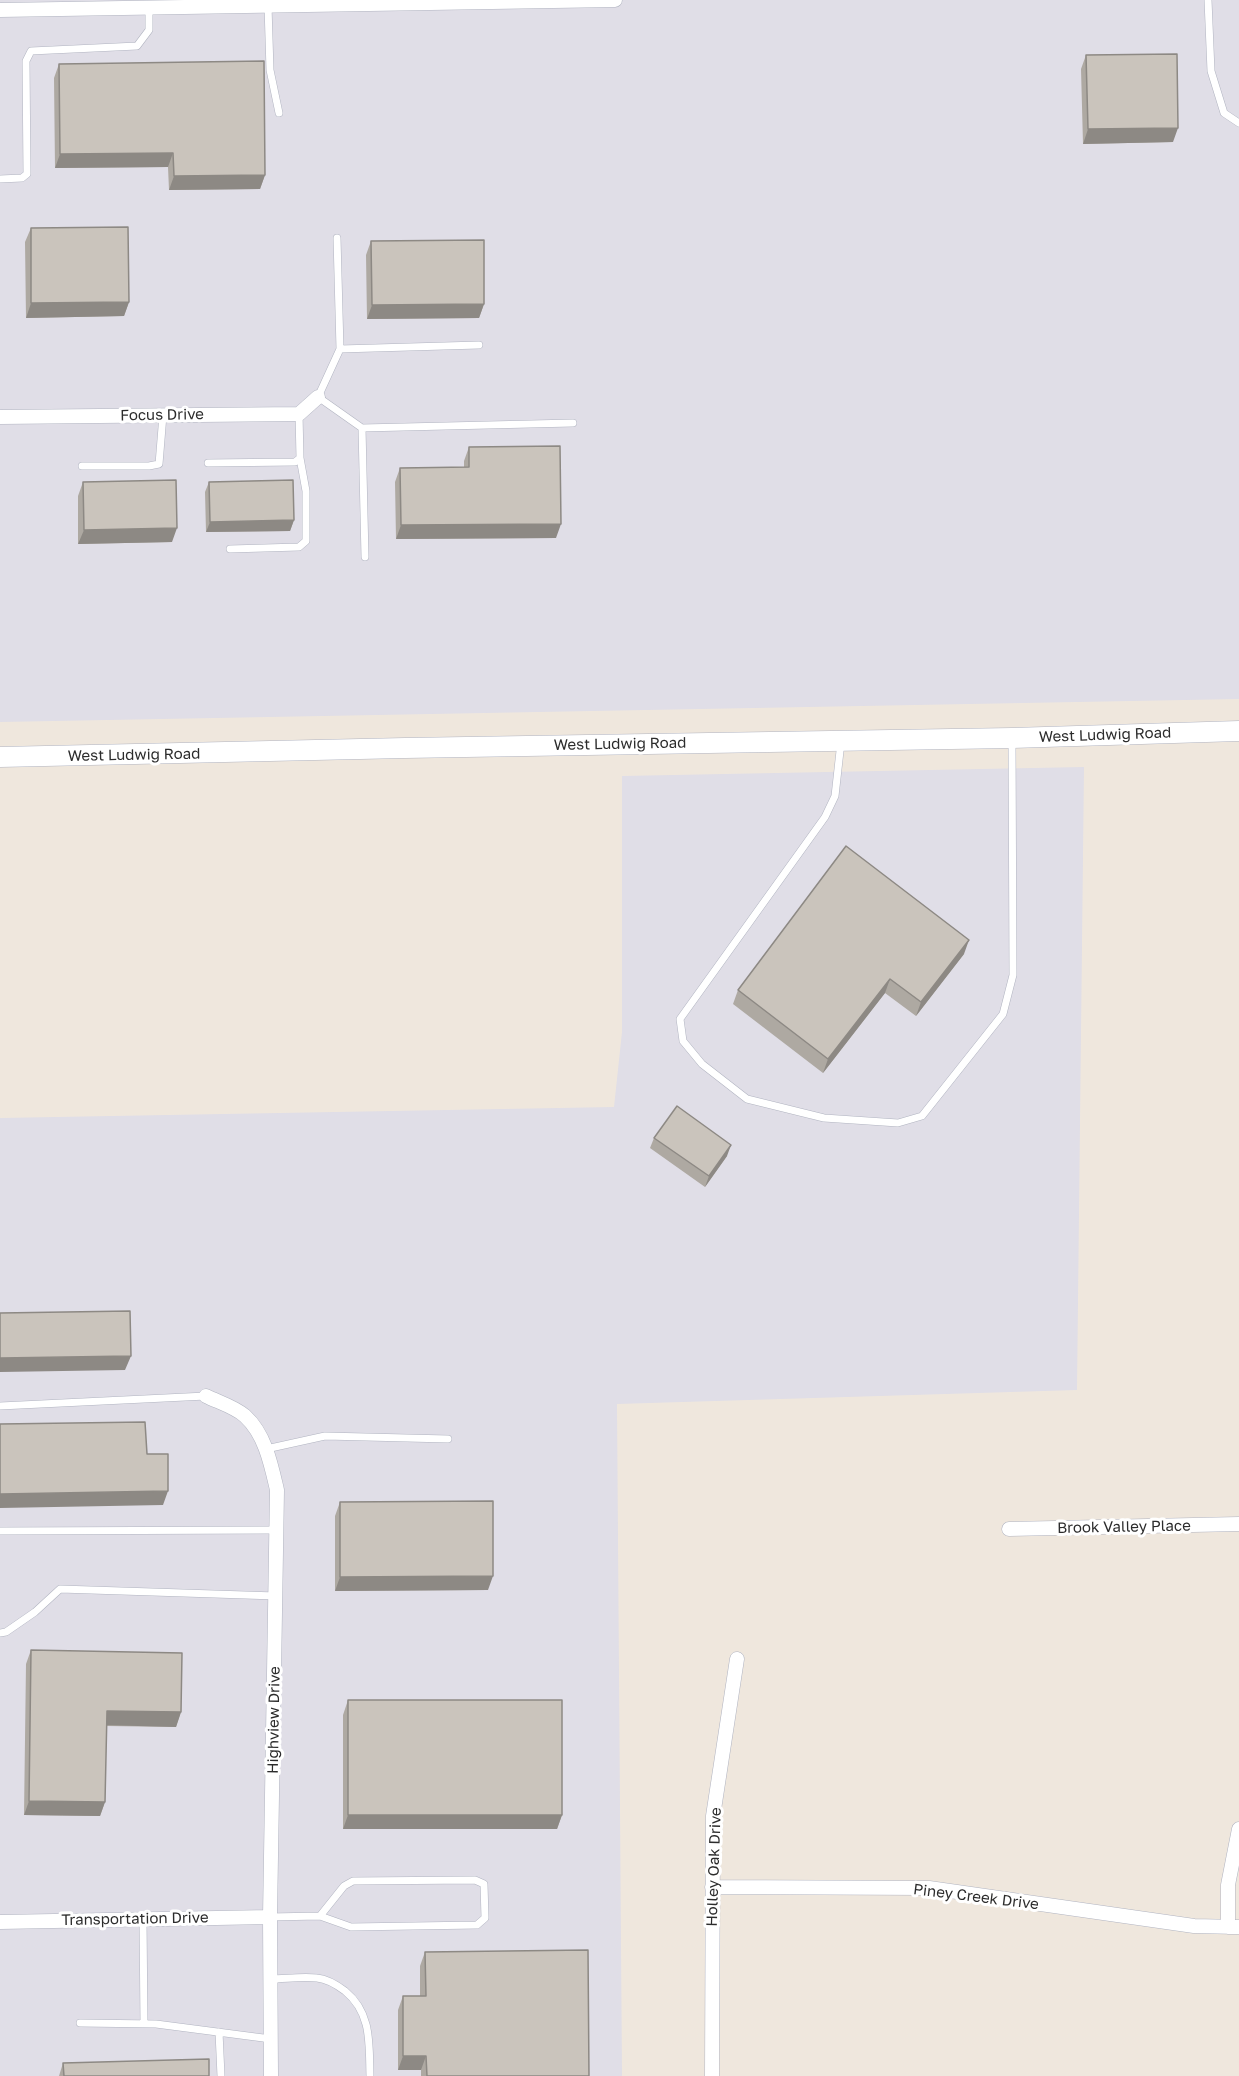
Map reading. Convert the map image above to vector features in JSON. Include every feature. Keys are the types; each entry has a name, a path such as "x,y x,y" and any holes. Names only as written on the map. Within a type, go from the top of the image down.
{"main road":[{"name":"West Ludwig Road","path":"0,757 1012,738 1239,731"}],"street":[{"path":"0,10 104,4 149,8 363,2 615,0"},
{"path":"299,414 318,397"},
{"name":"Focus Drive","path":"0,417 299,414"},
{"name":"Highview Drive","path":"206,1396 244,1415 266,1449 277,1490 270,1917 271,2076"},
{"name":"Brook Valley Place","path":"1009,1529 1239,1524"},
{"name":"Holley Oak Drive","path":"712,2076 713,1816 738,1659"},
{"path":"1234,1927 1228,1885 1239,1829"},
{"name":"Piney Creek Drive","path":"712,1887 929,1888 1194,1926 1234,1927"},
{"name":"Transportation Drive","path":"0,1922 270,1917"}],"lane":[{"path":"1208,0 1211,72 1224,113 1239,123"},
{"path":"268,6 270,70 279,113"},
{"path":"0,179 22,178 27,174 26,61 31,51 137,46 149,30 149,8"},
{"path":"337,238 340,349 318,397 362,428 573,423"},
{"path":"340,349 479,345"},
{"path":"230,549 299,547 306,541 306,491 300,458 299,414"},
{"path":"82,466 159,464 162,415"},
{"path":"362,428 365,557"},
{"path":"208,463 295,462 300,458"},
{"path":"841,741 836,796 825,817 680,1019 683,1041 702,1064 747,1099 825,1118 898,1123 922,1116 1003,1014 1013,975 1012,738"},
{"path":"0,1406 206,1396"},
{"path":"266,1449 325,1436 448,1439"},
{"path":"0,1531 277,1530"},
{"path":"0,1633 6,1632 34,1612 60,1589 276,1596"},
{"path":"270,1917 320,1916 351,1927 477,1925 485,1918 484,1884 475,1880 353,1881 344,1886 320,1916"},
{"path":"143,1919 144,2024"},
{"path":"270,1979 318,1978 336,1984 351,1996 362,2008 368,2025 370,2076"},
{"path":"81,2023 144,2024 271,2039"},
{"path":"219,2032 221,2076"}],"shaded area":[{"path":"0,0 1239,0 1239,699 0,722"},
{"path":"1084,767 1077,1390 617,1404 622,2076 0,2076 0,1118 614,1107 622,1032 622,776"}],"building":[{"path":"1177,54 1178,128 1088,129 1086,55"},
{"path":"264,61 265,175 174,176 173,153 60,154 59,64"},
{"path":"128,227 129,302 31,303 31,228"},
{"path":"484,240 484,304 372,305 371,241"},
{"path":"560,446 561,524 401,525 400,468 469,467 469,447"},
{"path":"176,480 177,528 84,530 83,482"},
{"path":"293,480 294,520 210,522 209,482"},
{"path":"846,846 969,940 921,1002 890,979 828,1059 738,990"},
{"path":"677,1106 731,1145 709,1176 654,1138"},
{"path":"130,1311 131,1356 0,1358 0,1313"},
{"path":"145,1422 147,1454 168,1454 168,1491 0,1494 0,1424"},
{"path":"493,1501 493,1576 340,1577 340,1502"},
{"path":"31,1650 182,1653 181,1712 107,1711 105,1802 29,1801"},
{"path":"348,1700 562,1700 562,1815 348,1815"},
{"path":"588,1950 589,2076 427,2076 426,2056 403,2056 403,1996 426,1996 425,1952"},
{"path":"209,2059 209,2076 64,2076 63,2063"}]}
